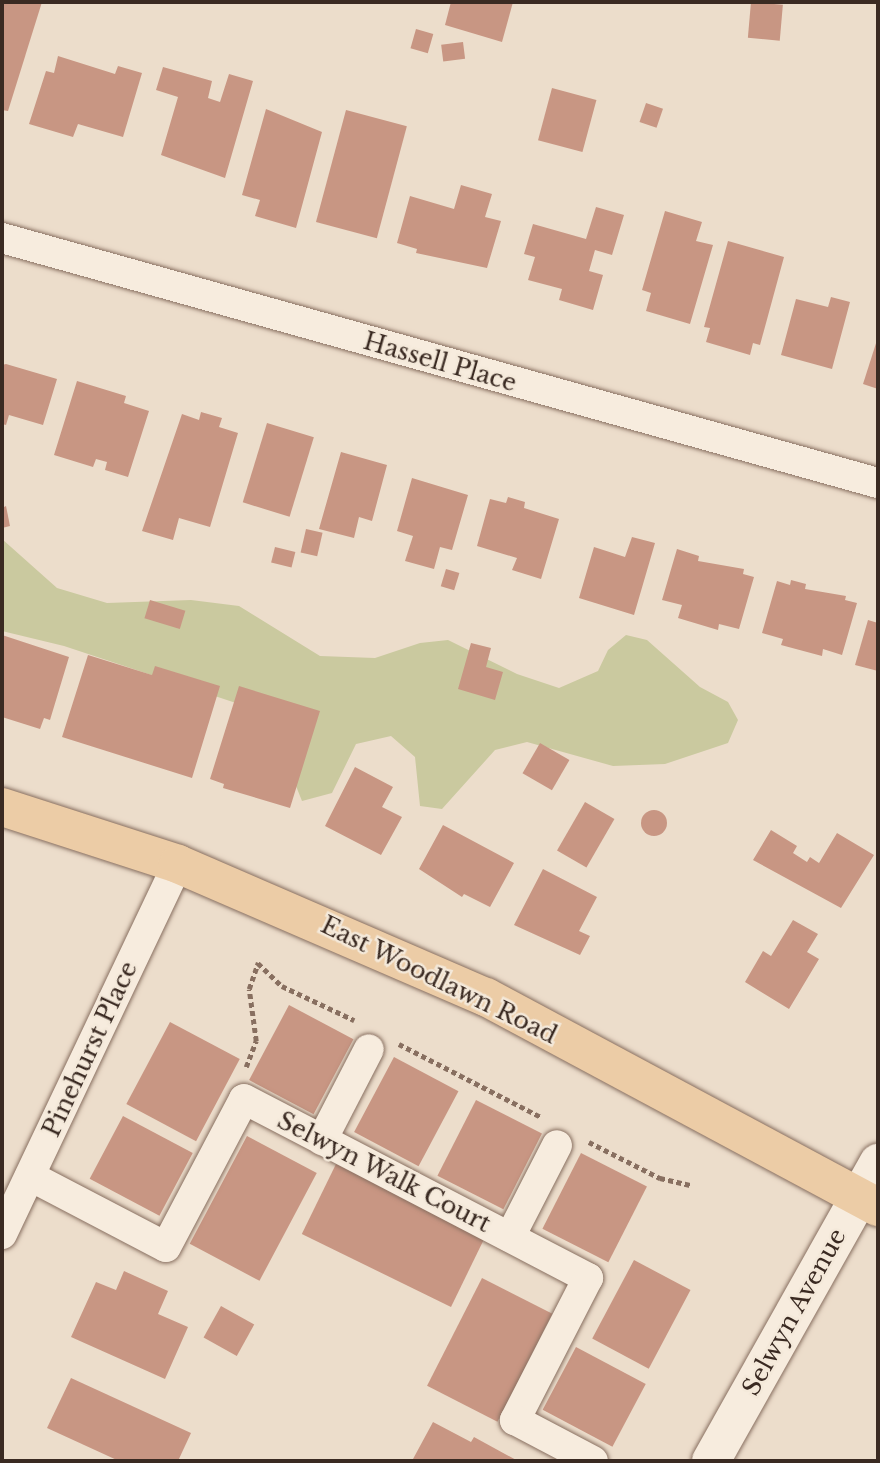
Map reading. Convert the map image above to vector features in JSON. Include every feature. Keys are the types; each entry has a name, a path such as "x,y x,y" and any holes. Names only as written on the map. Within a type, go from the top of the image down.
{"main road":[{"name":"East Woodlawn Road","path":"2,807 178,863 486,997 868,1202"}],"street":[{"name":"Hassell Place","path":"2,238 878,483"},
{"name":"Pinehurst Place","path":"2,1234 178,863"},
{"path":"322,1140 372,1037"},
{"path":"30,1176 166,1247 244,1099"},
{"name":"Selwyn Walk Court","path":"244,1099 588,1278 514,1420 593,1461"},
{"path":"510,1237 561,1134"},
{"name":"Selwyn Avenue","path":"711,1461 868,1202 878,1163"}],"path":[{"path":"244,1099 238,1086 256,1041 248,989 258,962 282,986 372,1037 561,1134 660,1178 691,1185"}],"green space":[{"path":"2,539 57,588 107,603 191,600 239,606 320,656 375,658 420,643 448,640 517,674 559,688 598,671 608,650 626,635 647,640 700,687 728,702 738,720 728,743 665,764 613,766 527,742 495,750 442,809 420,806 415,757 391,736 356,744 332,793 302,801 284,756 248,707 64,646 2,631"}],"building":[{"path":"2,2 42,2 8,111 2,110"},
{"path":"451,2 513,2 502,42 445,25"},
{"path":"751,2 783,5 780,41 748,38"},
{"path":"416,29 433,34 428,53 410,48"},
{"path":"463,42 465,59 443,62 441,45"},
{"path":"58,56 115,74 118,66 142,73 123,137 78,124 73,137 29,124 46,71 54,73"},
{"path":"163,67 212,81 208,98 220,102 229,74 253,81 225,178 161,155 178,97 156,90"},
{"path":"552,88 596,100 582,152 538,140"},
{"path":"646,103 663,109 657,128 639,122"},
{"path":"266,109 322,132 296,228 255,216 260,200 242,195"},
{"path":"346,110 407,126 377,238 316,222"},
{"path":"461,185 492,194 485,217 501,221 487,268 416,253 417,249 397,243 410,196 454,209"},
{"path":"596,207 624,215 612,255 595,250 589,271 603,275 593,310 559,300 562,289 528,280 535,257 524,254 533,224 586,239"},
{"path":"665,211 702,222 696,241 713,245 690,324 646,311 651,293 642,290"},
{"path":"728,241 784,257 760,345 753,343 750,355 706,342 710,328 704,327"},
{"path":"831,297 850,302 832,369 781,355 796,299 828,307"},
{"path":"878,337 878,389 863,384"},
{"path":"2,365 57,379 43,425 9,415 6,425 2,424"},
{"path":"77,381 126,396 124,403 149,411 128,477 105,470 107,462 96,459 93,467 54,455"},
{"path":"201,412 222,418 219,427 238,433 210,527 179,518 173,540 142,531 182,414 199,420"},
{"path":"267,423 314,437 290,517 243,502"},
{"path":"341,452 387,465 372,521 359,517 354,538 319,529"},
{"path":"412,478 468,495 452,550 440,547 434,569 405,561 413,536 397,531"},
{"path":"508,497 525,502 524,508 559,519 541,579 512,570 517,558 477,546 490,499 506,503"},
{"path":"6,506 10,526 2,528 2,508"},
{"path":"306,529 323,533 317,556 301,552"},
{"path":"632,537 655,543 634,615 579,598 594,547 625,557"},
{"path":"275,547 295,552 292,568 271,563"},
{"path":"677,549 699,556 698,561 744,569 743,574 754,577 739,629 719,624 718,630 678,618 682,605 662,600"},
{"path":"446,569 459,573 454,590 441,586"},
{"path":"791,580 806,584 805,589 846,596 845,600 857,603 842,655 823,649 822,656 781,645 783,639 762,633 777,581 790,585"},
{"path":"150,600 185,611 180,629 144,618"},
{"path":"868,620 878,623 878,671 855,665"},
{"path":"2,635 69,657 50,720 44,718 40,729 2,717"},
{"path":"471,643 491,648 486,667 503,672 495,700 458,689"},
{"path":"88,655 152,675 155,666 220,686 192,778 62,737"},
{"path":"239,686 320,711 290,808 223,788 224,784 210,779"},
{"path":"540,743 569,760 552,790 522,773"},
{"path":"355,767 393,787 382,807 402,817 381,855 325,826"},
{"path":"585,802 614,819 586,867 557,850"},
{"path":"654,810 663,814 667,823 663,832 654,836 645,832 641,823 645,814"},
{"path":"443,825 514,863 490,907 464,894 462,897 419,869"},
{"path":"771,830 797,846 793,853 807,862 810,857 819,863 837,833 874,855 841,908 753,860"},
{"path":"543,869 597,897 579,931 590,936 580,955 514,925"},
{"path":"793,920 818,934 807,952 819,959 789,1009 745,982 763,951 771,956"},
{"path":"289,1005 353,1039 314,1114 249,1080"},
{"path":"170,1022 240,1059 196,1141 126,1104"},
{"path":"394,1057 458,1091 419,1166 354,1132"},
{"path":"476,1100 542,1134 503,1209 437,1176"},
{"path":"123,1116 193,1153 159,1216 90,1179"},
{"path":"247,1136 317,1173 259,1281 190,1244"},
{"path":"581,1153 647,1187 608,1262 542,1229"},
{"path":"336,1164 485,1237 451,1307 302,1234"},
{"path":"634,1260 691,1290 649,1369 592,1339"},
{"path":"124,1271 168,1291 158,1314 188,1327 165,1379 71,1337 96,1282 116,1290"},
{"path":"482,1278 552,1314 497,1422 427,1386"},
{"path":"221,1306 254,1324 237,1356 204,1337"},
{"path":"576,1347 646,1384 612,1447 543,1410"},
{"path":"71,1378 191,1433 178,1461 119,1461 47,1428"},
{"path":"433,1422 471,1442 474,1437 518,1461 413,1459"}]}
